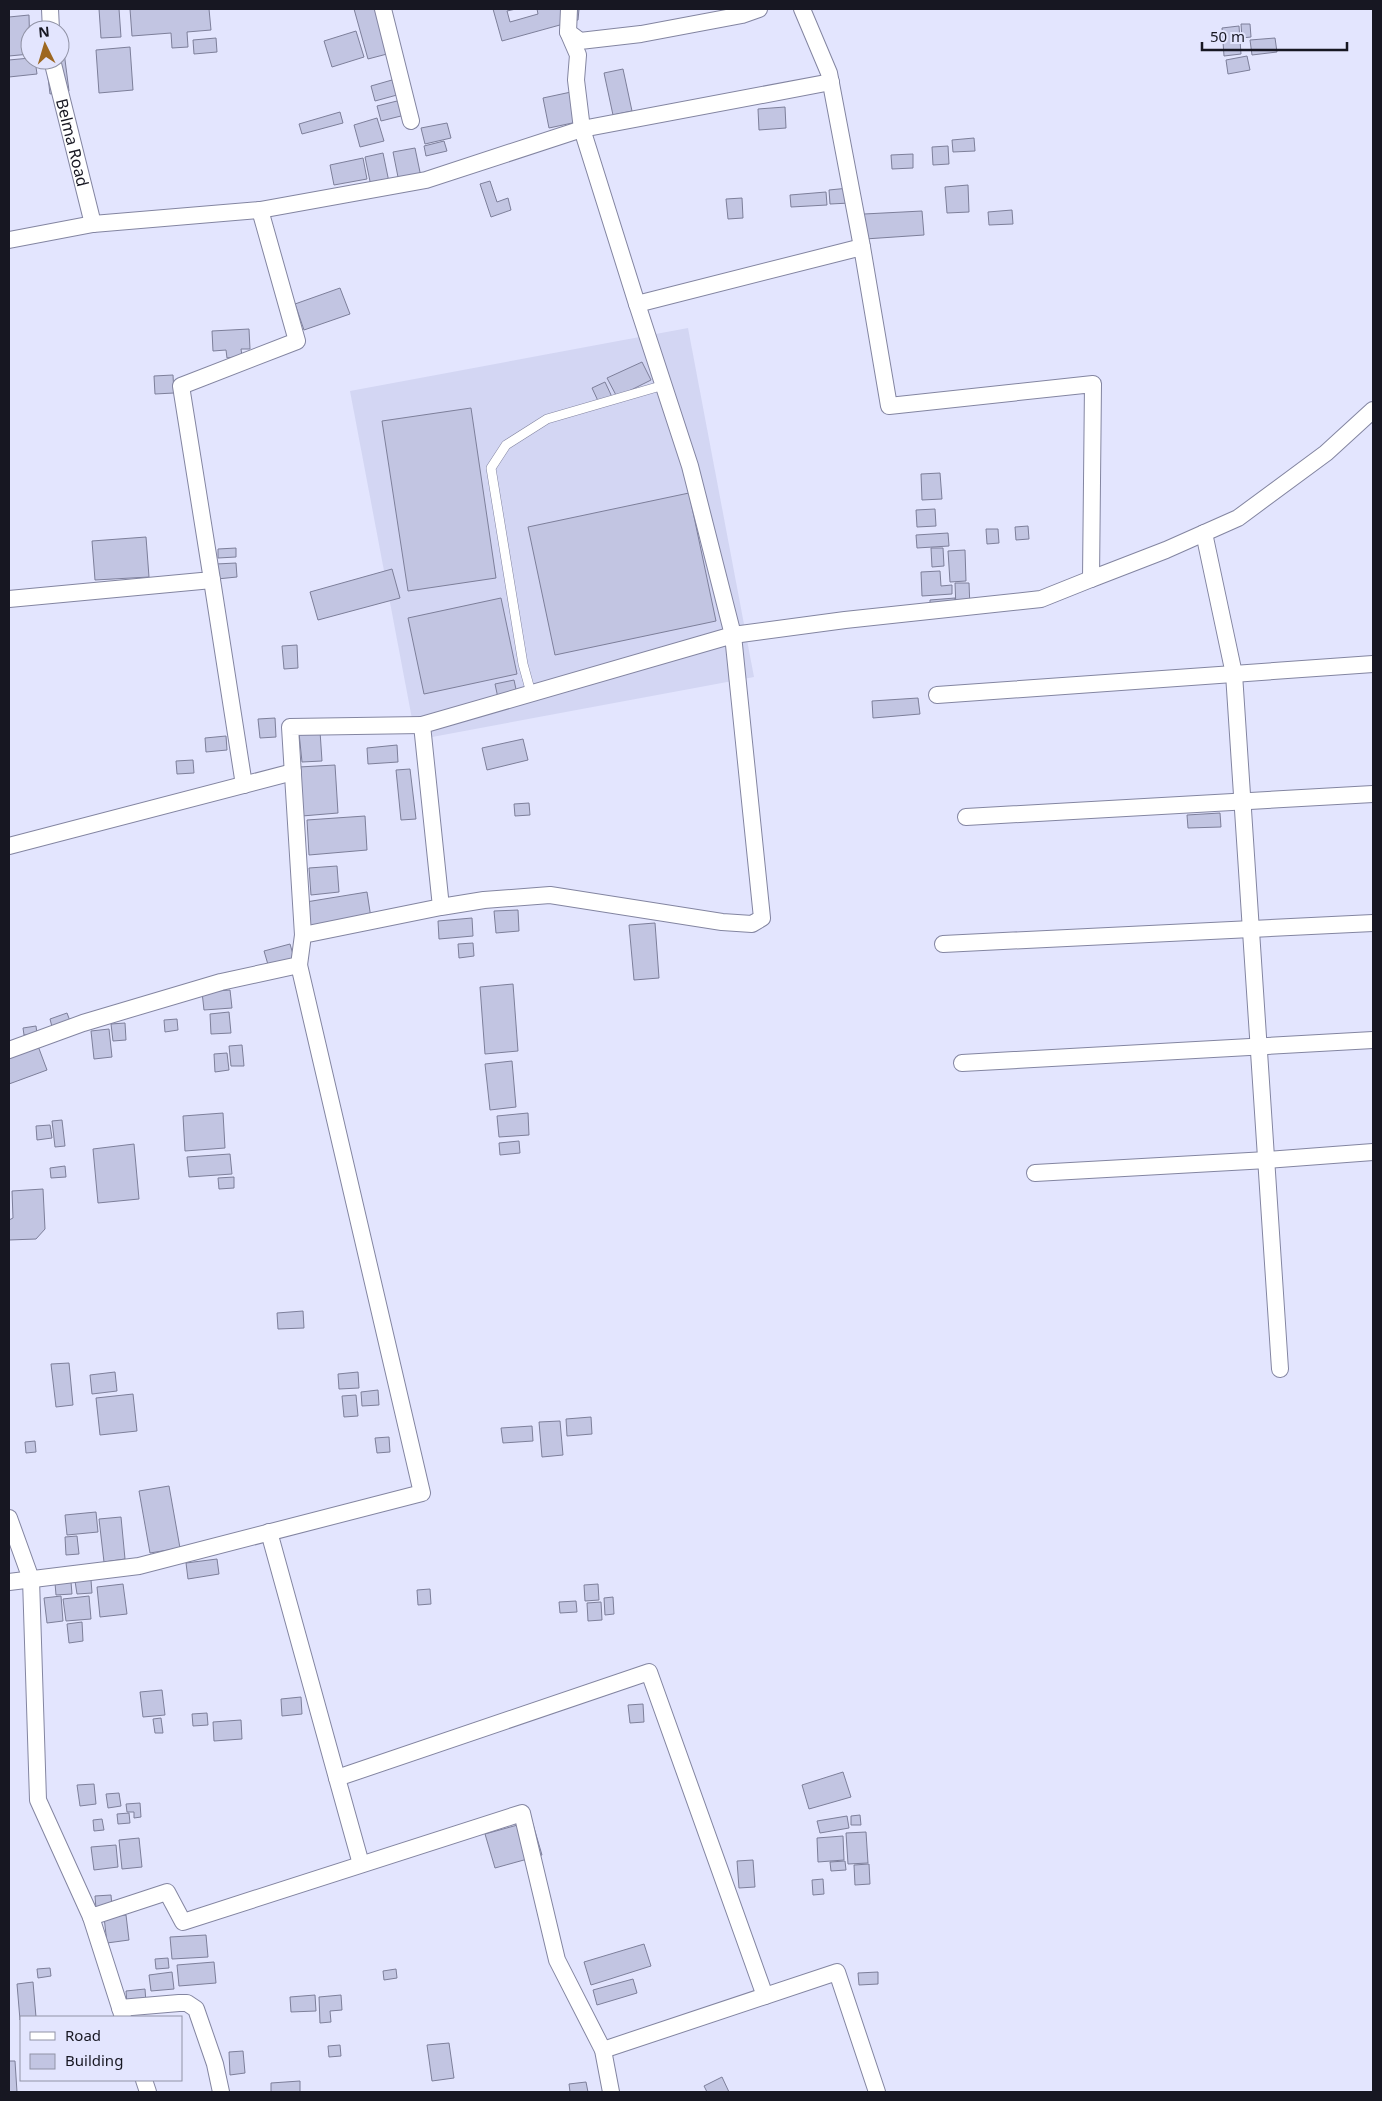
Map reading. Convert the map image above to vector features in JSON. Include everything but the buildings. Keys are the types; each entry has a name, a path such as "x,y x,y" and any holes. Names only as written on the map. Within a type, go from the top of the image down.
{"street":[{"path":"383,9 411,121"},
{"path":"303,935 484,900 550,895 722,922 752,924 762,918 733,634 690,466 582,129 576,80 578,55 568,32 569,9"},
{"path":"568,32 580,41 593,40 641,34 733,17 759,9"},
{"path":"802,9 831,82 889,406 1093,384 1091,579"},
{"name":"Belma Road","path":"54,70 93,224"},
{"path":"9,240 93,224 260,210 426,180 582,129 831,82"},
{"path":"244,785 181,386 297,341 260,210"},
{"path":"637,304 862,247"},
{"path":"9,1582 139,1566 422,1493 299,965 303,935 290,727 422,725 733,634 1041,599 1166,550 1238,518 1326,452 1373,410"},
{"path":"1204,533 1234,674 1280,1369"},
{"path":"9,599 212,580"},
{"path":"938,695 1373,664"},
{"path":"422,725 441,907"},
{"path":"9,846 293,772"},
{"path":"966,817 1373,794"},
{"path":"943,944 1373,923"},
{"path":"9,1050 83,1023 220,982 299,965"},
{"path":"962,1063 1373,1040"},
{"path":"1035,1172 1267,1160 1373,1152"},
{"path":"9,1518 31,1579 38,1800 91,1917 122,2013 179,2002 187,2003 196,2010 215,2064 221,2092"},
{"path":"269,1532 361,1864"},
{"path":"337,1778 649,1672 764,1996"},
{"path":"91,1917 167,1892 183,1922 522,1813 557,1960 602,2050 611,2092"},
{"path":"602,2050 837,1972 877,2092"}],"lane":[{"path":"530,693 523,664 491,468 506,445 547,419 664,385"}],"shaded area":[{"path":"688,328 754,677 416,740 350,391"}]}
